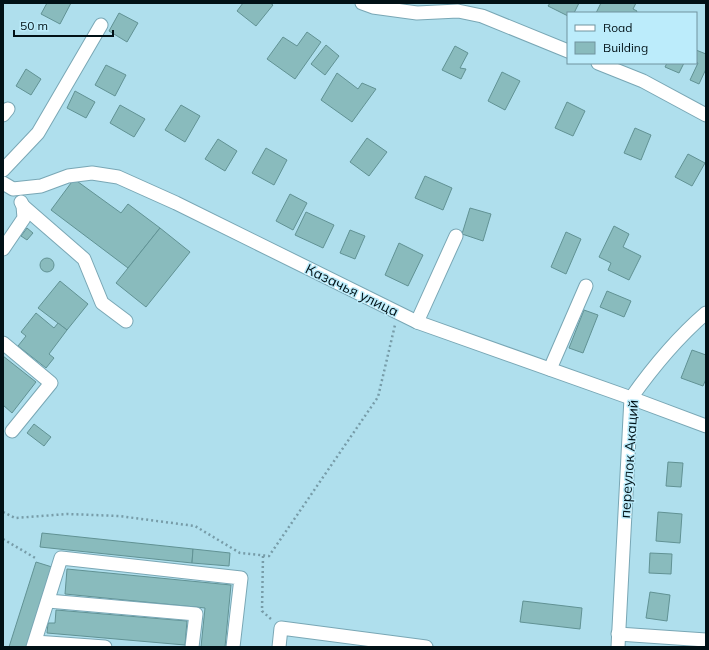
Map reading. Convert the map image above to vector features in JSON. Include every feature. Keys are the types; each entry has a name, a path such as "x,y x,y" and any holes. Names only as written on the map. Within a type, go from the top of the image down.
{"street":[{"path":"362,3 373,7 417,13 460,7 567,51"},
{"path":"3,170 38,133 101,25"},
{"path":"600,64 643,81 706,115"},
{"name":"Казачья улица","path":"8,186 41,186 68,176 92,172 118,177 183,206 417,322 706,426"},
{"path":"8,186 23,206 84,259 102,303 126,321"},
{"path":"3,249 24,218 23,206"},
{"path":"417,322 456,236"},
{"path":"550,369 586,286"},
{"name":"переулок Акаций","path":"618,647 631,398 652,368 688,328 706,313"},
{"path":"3,343 51,383 12,431"},
{"path":"105,647 34,644 61,558 241,578 233,647"},
{"path":"48,601 196,614 192,647"},
{"path":"279,647 281,628 426,647"},
{"path":"618,634 706,640"}],"path":[{"path":"3,512 15,518 68,514 119,516 195,526 240,553 269,556 378,397 398,313"},
{"path":"3,539 37,559"},
{"path":"263,556 262,611 281,628"}],"building":[{"path":"47,3 71,3 60,24 41,14"},
{"path":"243,3 270,3 273,5 256,26 237,11"},
{"path":"550,3 579,3 574,12 567,12 567,16 548,6"},
{"path":"601,3 636,3 633,9 637,11 636,12 596,12"},
{"path":"119,13 138,23 127,42 109,31"},
{"path":"307,32 321,42 295,79 267,59 283,37 297,46"},
{"path":"326,45 339,56 325,75 311,64"},
{"path":"455,46 468,53 460,68 466,69 461,79 442,70"},
{"path":"697,50 706,54 706,69 699,84 690,80 698,63"},
{"path":"666,64 684,64 679,73 665,67"},
{"path":"106,65 126,75 115,96 95,85"},
{"path":"26,69 41,79 31,95 16,86"},
{"path":"502,72 520,81 505,110 488,101"},
{"path":"337,73 358,89 362,83 376,89 352,122 321,100"},
{"path":"75,91 95,102 86,118 67,108"},
{"path":"567,102 585,111 573,136 555,128"},
{"path":"120,105 145,119 134,137 110,123"},
{"path":"181,105 200,116 185,142 165,130"},
{"path":"635,128 651,135 641,160 624,153"},
{"path":"367,138 387,152 369,176 350,162"},
{"path":"218,139 237,151 225,171 205,159"},
{"path":"266,148 287,160 274,185 252,173"},
{"path":"688,154 705,163 692,186 675,177"},
{"path":"425,176 452,188 443,210 415,198"},
{"path":"74,179 121,213 128,204 160,228 128,268 51,210"},
{"path":"290,194 307,203 293,230 276,221"},
{"path":"470,208 491,214 483,241 462,234"},
{"path":"306,212 334,225 323,248 295,235"},
{"path":"614,226 629,234 623,247 641,256 629,280 608,270 611,263 599,257"},
{"path":"27,228 33,233 27,240 21,236"},
{"path":"160,228 190,252 146,307 116,283"},
{"path":"350,230 365,236 355,259 340,253"},
{"path":"566,232 581,239 566,274 551,267"},
{"path":"399,243 423,255 408,286 385,275"},
{"path":"47,258 52,260 54,265 52,270 47,272 42,270 40,265 42,260"},
{"path":"60,281 88,304 67,330 38,308"},
{"path":"607,291 631,301 624,317 600,307"},
{"path":"584,310 598,315 583,353 569,348"},
{"path":"36,313 54,328 58,323 67,330 49,354 54,358 46,368 18,346 26,336 21,332"},
{"path":"692,350 706,355 706,379 703,386 681,378"},
{"path":"3,356 36,382 12,413 3,405"},
{"path":"34,424 51,437 44,446 27,433"},
{"path":"668,462 683,463 681,487 666,486"},
{"path":"658,512 682,514 680,543 656,541"},
{"path":"42,533 193,549 192,563 40,547"},
{"path":"193,549 230,553 229,566 192,563"},
{"path":"650,553 672,554 671,574 649,573"},
{"path":"36,562 52,567 27,647 9,647"},
{"path":"67,569 231,585 225,647 201,647 205,608 65,594"},
{"path":"650,592 670,595 667,621 646,618"},
{"path":"523,601 582,608 580,629 520,622"},
{"path":"56,610 187,621 185,645 47,633 48,623 55,623"}]}
